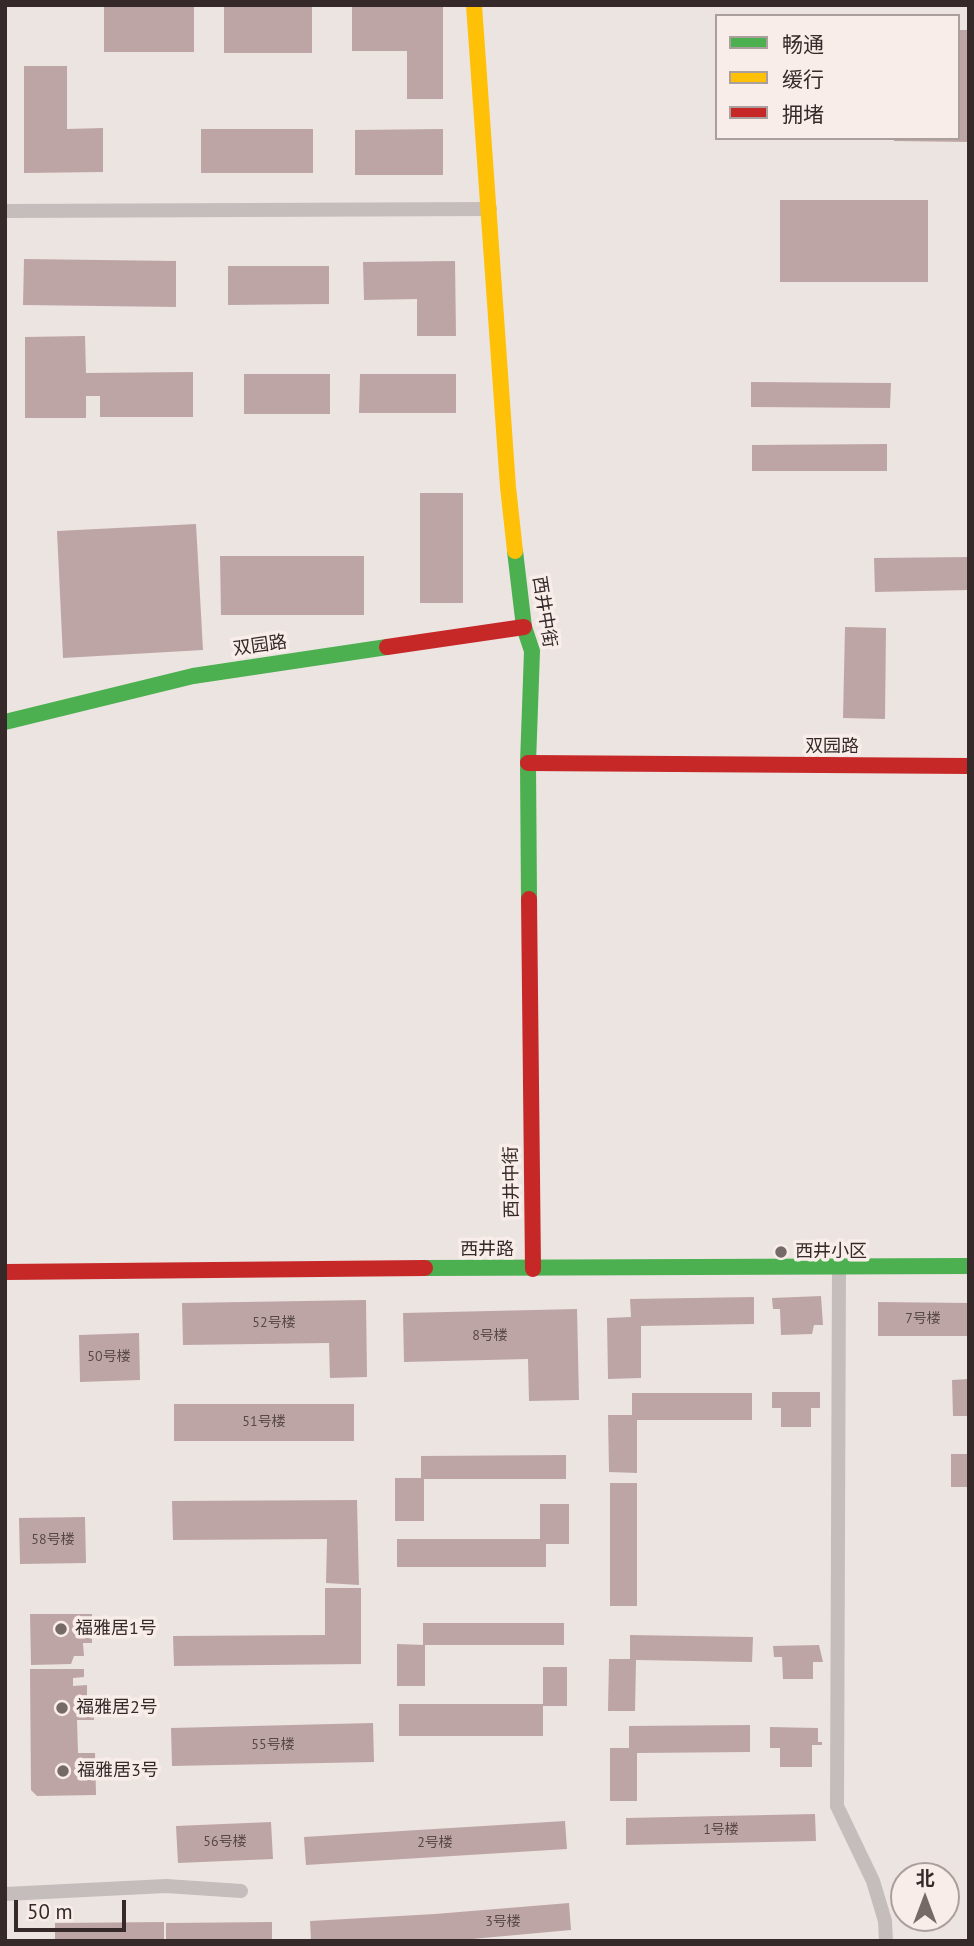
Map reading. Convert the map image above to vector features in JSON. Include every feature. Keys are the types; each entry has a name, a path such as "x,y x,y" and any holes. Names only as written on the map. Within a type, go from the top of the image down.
{"street":[{"name":"西井中街","path":"474,5 508,487 524,626 532,651 528,763 533,1269"},
{"path":"5,211 490,209"},
{"name":"双园路","path":"5,722 194,676 524,626"},
{"name":"双园路","path":"528,763 969,766"},
{"path":"839,1265 837,1806 873,1881 885,1921 886,1941"},
{"name":"西井路","path":"5,1272 969,1266"},
{"path":"5,1894 166,1886 241,1891"}],"building":[{"path":"352,6 443,6 443,99 407,99 407,51 352,51"},
{"path":"104,7 194,7 194,52 104,52"},
{"path":"224,7 312,7 312,53 224,53"},
{"path":"960,30 969,30 969,142 894,141 960,140"},
{"path":"24,66 67,66 67,129 103,128 103,172 24,173"},
{"path":"201,129 313,129 313,173 201,173"},
{"path":"443,129 443,175 355,175 355,130"},
{"path":"780,200 928,200 928,282 780,282"},
{"path":"24,259 176,261 176,307 23,305"},
{"path":"455,261 456,336 417,336 417,299 364,300 363,262"},
{"path":"228,266 329,266 329,304 228,305"},
{"path":"85,336 86,373 193,372 193,417 100,417 100,396 86,396 86,418 25,418 25,337"},
{"path":"244,374 330,374 330,414 244,414"},
{"path":"360,374 456,374 456,413 359,413"},
{"path":"751,382 891,383 890,408 751,407"},
{"path":"887,444 887,471 752,471 752,445"},
{"path":"420,493 463,493 463,603 420,603"},
{"path":"196,524 203,650 63,658 57,531"},
{"path":"220,556 364,556 364,615 221,615"},
{"path":"969,557 969,590 875,592 874,558"},
{"path":"845,627 886,628 885,719 843,718"},
{"path":"821,1296 823,1325 814,1325 812,1334 781,1335 780,1309 773,1309 772,1298"},
{"path":"754,1297 754,1324 641,1326 641,1378 608,1379 607,1318 631,1317 630,1299"},
{"path":"366,1300 367,1377 330,1378 329,1343 183,1345 182,1303"},
{"path":"878,1302 969,1303 969,1336 878,1336"},
{"path":"577,1309 579,1400 529,1401 528,1359 404,1362 403,1313"},
{"path":"139,1333 140,1380 80,1382 79,1335"},
{"path":"969,1379 969,1416 953,1416 952,1380"},
{"path":"772,1392 820,1392 820,1408 811,1408 811,1427 781,1427 781,1408 772,1408"},
{"path":"632,1393 752,1393 752,1420 637,1420 637,1473 609,1472 608,1415 632,1415"},
{"path":"174,1404 354,1404 354,1441 174,1441"},
{"path":"951,1454 969,1454 969,1487 951,1487"},
{"path":"566,1455 566,1479 424,1479 424,1521 395,1521 395,1478 421,1478 421,1456"},
{"path":"610,1483 637,1483 637,1606 610,1606"},
{"path":"357,1500 359,1585 326,1583 327,1539 173,1540 172,1501"},
{"path":"540,1504 569,1504 569,1544 546,1544 546,1567 397,1567 397,1539 540,1539"},
{"path":"85,1517 86,1563 20,1564 19,1518"},
{"path":"325,1588 361,1588 361,1664 174,1666 173,1636 325,1635"},
{"name":"福雅居1号","path":"30,1614 92,1614 92,1643 83,1643 84,1656 74,1656 71,1664 31,1665"},
{"path":"423,1623 564,1623 564,1645 423,1645"},
{"path":"630,1635 753,1637 752,1662 636,1660 635,1711 608,1711 609,1659 630,1659"},
{"path":"397,1644 425,1645 425,1686 397,1686"},
{"path":"819,1645 823,1662 813,1662 813,1679 783,1679 782,1657 774,1657 773,1646"},
{"path":"543,1667 567,1667 567,1706 543,1706 543,1736 399,1736 399,1704 543,1704"},
{"path":"30,1669 84,1669 84,1677 73,1678 73,1686 87,1685 87,1697 94,1697 94,1720 77,1720 78,1753 95,1753 96,1795 37,1796 31,1790"},
{"path":"373,1723 374,1762 172,1766 171,1728"},
{"path":"750,1725 750,1752 637,1753 637,1801 610,1801 610,1748 629,1748 629,1726"},
{"path":"770,1727 818,1728 818,1742 822,1742 822,1745 812,1745 812,1767 780,1767 780,1748 770,1748"},
{"path":"815,1814 816,1841 626,1845 626,1818"},
{"path":"565,1821 567,1849 306,1865 304,1837"},
{"path":"271,1822 273,1859 178,1863 176,1826"},
{"path":"569,1903 571,1930 450,1941 311,1941 310,1921"},
{"path":"164,1922 164,1941 55,1941 55,1923"},
{"path":"272,1922 272,1941 166,1941 166,1923"}],"traffic: fast":[{"path":"515,551 524,627 532,651 528,763 529,899"},
{"path":"5,722 193,676 387,647"},
{"path":"425,1268 969,1266"}],"traffic: slow":[{"path":"474,5 508,487 515,551"}],"traffic: jam":[{"path":"387,647 524,627"},
{"path":"528,763 969,766"},
{"path":"529,899 533,1269"},
{"path":"5,1272 425,1268"}],"place":[{"name":"西井小区","path":"781,1252"},
{"name":"福雅居1号","path":"61,1629"},
{"name":"福雅居2号","path":"62,1708"},
{"name":"福雅居3号","path":"63,1771"}]}
